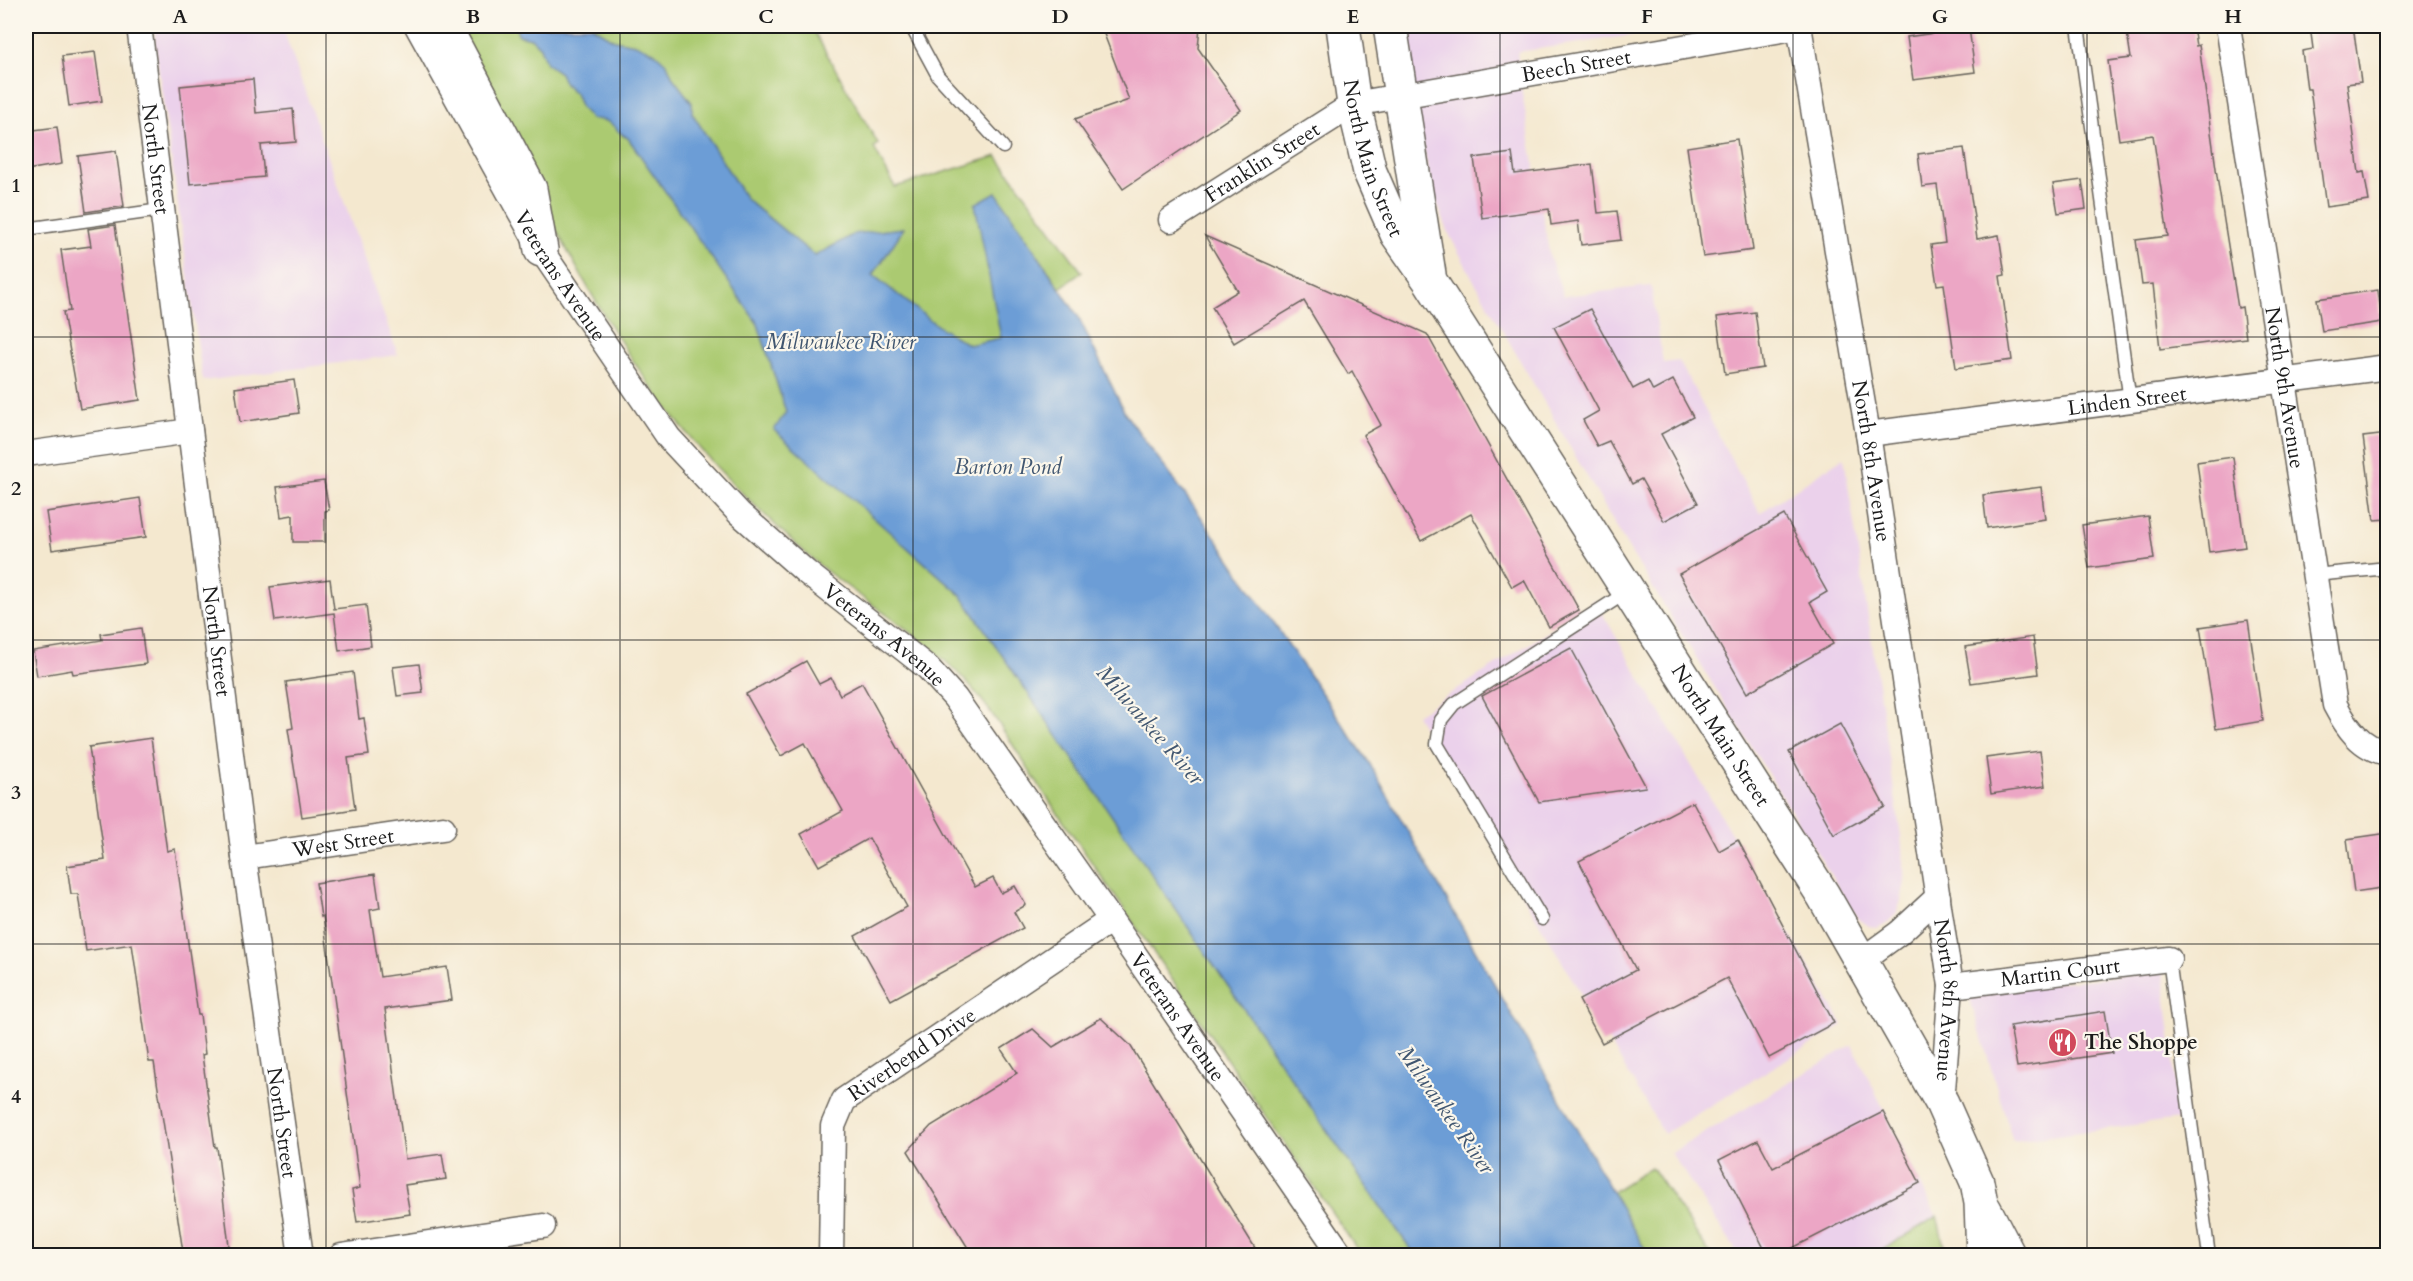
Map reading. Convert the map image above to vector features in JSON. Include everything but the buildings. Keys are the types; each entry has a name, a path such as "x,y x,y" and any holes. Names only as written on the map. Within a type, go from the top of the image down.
{"main road":[{"path":"449,26 451,39 531,189 541,250"},
{"name":"North Main Street","path":"1343,26 1354,104 1370,172 1397,234 1431,281 1823,895 1862,960 1942,1103 1977,1182 1981,1203 1983,1256"},
{"name":"North Main Street","path":"1390,26 1431,281"},
{"name":"North Main Street","path":"1981,1203 2008,1256"}],"street":[{"name":"North Street","path":"139,26 244,857 301,1256"},
{"name":"Veterans Avenue","path":"417,26 541,250 669,438 739,513 806,572 928,668 955,698 1112,920 1342,1256"},
{"name":"Beech Street","path":"1354,104 1799,26"},
{"name":"North 8th Avenue","path":"1799,26 1868,434 1951,986 1942,1103"},
{"name":"North 9th Avenue","path":"2228,26 2335,705 2346,727 2378,752 2388,753"},
{"name":"Franklin Street","path":"1171,220 1354,104"},
{"name":"Linden Street","path":"1868,434 2388,367"},
{"path":"26,454 190,431"},
{"name":"West Street","path":"244,857 443,828"},
{"name":"North 8th Avenue","path":"1862,960 1899,933 1938,897"},
{"name":"Riverbend Drive","path":"831,1256 833,1126 844,1100 1112,920"},
{"name":"Martin Court","path":"1951,986 2169,959"},
{"path":"341,1256 543,1226"}],"lane":[{"path":"911,26 938,76 1003,147"},
{"path":"2078,26 2130,401"},
{"path":"26,229 161,210"},
{"path":"2314,575 2388,568"},
{"path":"1542,919 1437,744 1442,720 1455,704 1628,591"},
{"path":"2169,959 2209,1256"}],"shaded area":[{"path":"155,26 282,26 398,355 203,381 155,44"},
{"path":"1399,26 1695,26 1517,52 1550,258 1564,296 1651,286 1663,363 1679,361 1760,513 1844,457 1901,836 1905,882 1896,914 1877,928 1859,919 1845,898 1629,549 1450,236 1432,190"},
{"path":"1594,599 1843,1025 1664,1134 1416,715 1591,605"},
{"path":"2163,972 2179,1119 2013,1141 1968,992"},
{"path":"1852,1045 1938,1219 1874,1255 1739,1255 1671,1153"}],"green space":[{"path":"466,26 515,26 519,35 531,38 540,47 546,63 560,73 565,84 575,93 581,108 614,124 623,136 628,138 758,324 786,412 775,430 961,595 1323,1125 1415,1255 1361,1255 976,693 960,675 924,643 828,572 782,532 693,441 652,389 582,277 551,218 464,40"},
{"path":"591,26 811,26 878,144 874,148 895,187 997,156 1082,272 1060,288 996,193 1001,338 969,345 939,327 873,275 904,228 854,234 815,256 746,199 692,113 692,103 673,78 667,64 635,44 614,40"},
{"path":"1651,1167 1711,1255 1648,1255 1612,1192"},
{"path":"1937,1216 1946,1255 1875,1255"}],"water":[{"name":"Barton Pond","path":"515,26 591,26 614,40 635,44 654,52 667,64 673,78 692,103 692,113 746,199 815,256 854,234 904,228 873,275 939,327 969,345 1001,338 975,204 996,192 1078,316 1126,415 1195,508 1368,761 1648,1255 1415,1255 1323,1125 961,595 774,430 786,412 758,324 628,138 610,123 600,119 591,119 581,108 575,93 565,84 560,73 546,63 540,47 531,38 519,35"}],"place":[{"name":"The Shoppe","path":"2063,1042"}],"water label":[{"name":"Milwaukee River","path":"841,342"},
{"name":"Milwaukee River","path":"1150,725"},
{"name":"Milwaukee River","path":"1446,1110"}]}
